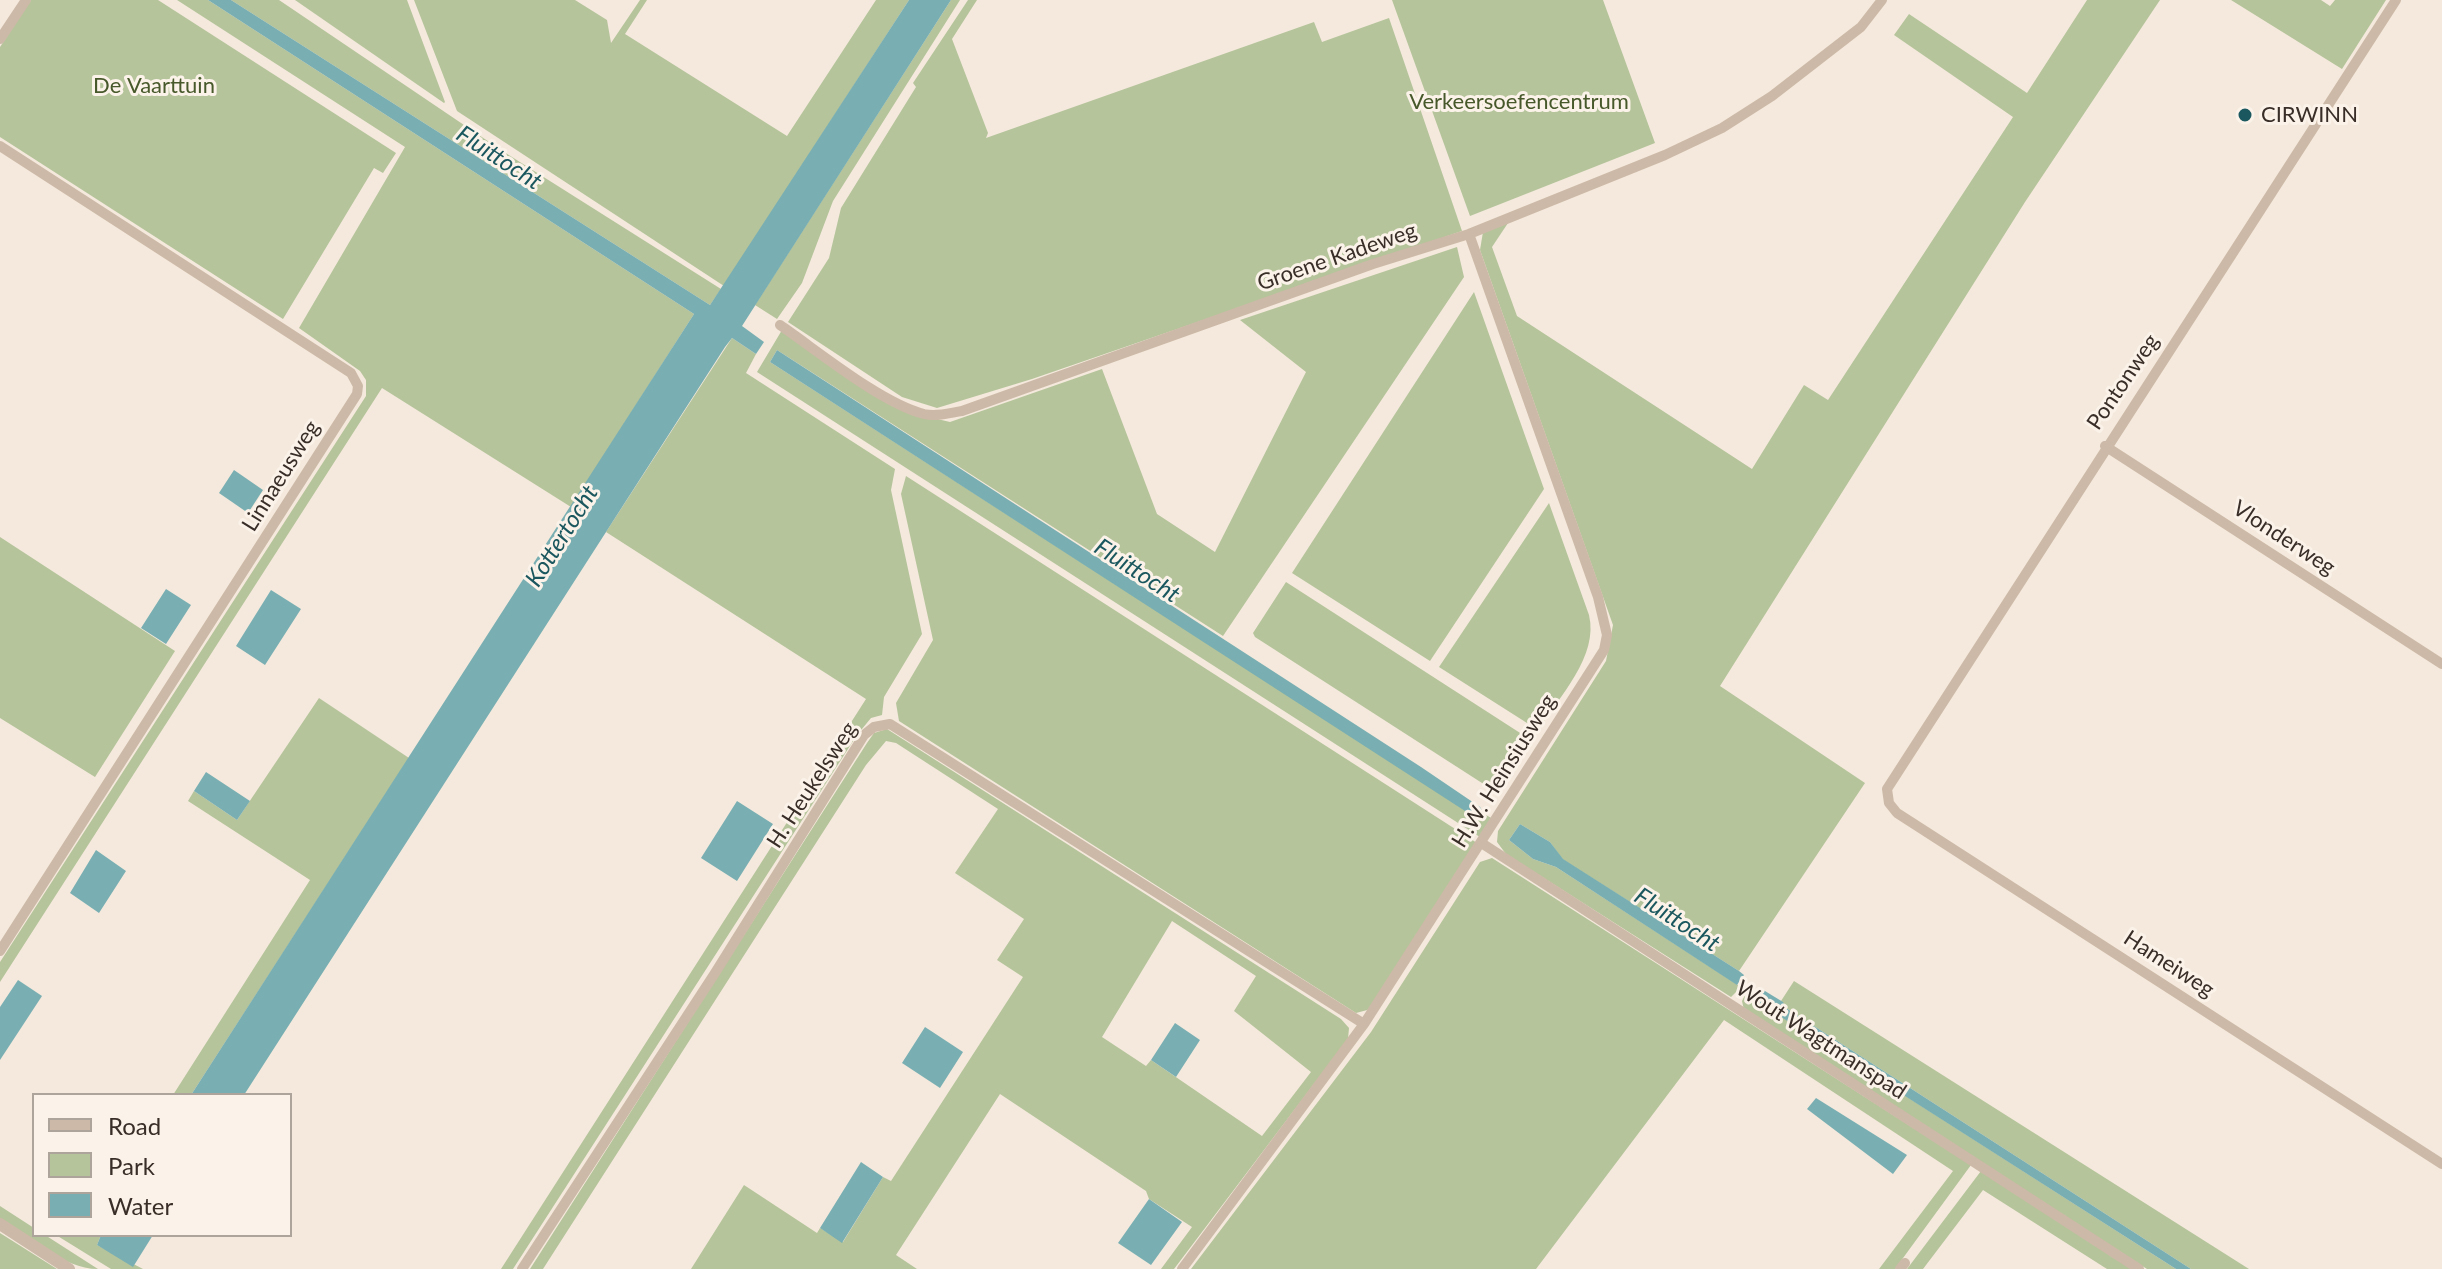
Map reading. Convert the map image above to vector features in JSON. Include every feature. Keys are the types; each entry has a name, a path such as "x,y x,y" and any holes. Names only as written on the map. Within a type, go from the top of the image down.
{"street":[{"path":"0,39 26,0"},
{"name":"Groene Kadeweg","path":"780,325 872,388 921,413 936,416 962,411 1373,264 1469,234 1722,128 1772,96 1861,27 1882,0"},
{"name":"Pontonweg","path":"1887,789 2105,446 2334,101 2396,0"},
{"name":"Linnaeusweg","path":"0,146 286,329 351,373 358,386 357,394 0,951"},
{"name":"H.W. Heinsiusweg","path":"1182,1269 1364,1024 1483,844 1604,650 1607,635 1598,597 1469,234"},
{"name":"Vlonderweg","path":"2105,446 2442,664"},
{"name":"H. Heukelsweg","path":"522,1269 715,973 864,735 874,727 890,724 1364,1024"},
{"name":"Hameiweg","path":"1887,789 1889,803 1897,813 2442,1164"},
{"name":"Wout Wagtmanspad","path":"1483,844 2139,1269"},
{"path":"0,1224 69,1269"}],"green space":[{"name":"De Vaarttuin","path":"31,0 158,0 396,153 383,173 374,168 283,319 0,137 0,47"},
{"path":"177,0 208,0 694,314 571,507 382,388 0,982 0,962 366,396 366,380 360,371 299,328 405,147"},
{"path":"231,0 279,0 504,152 721,289 710,305"},
{"path":"295,0 407,0 445,102 444,103"},
{"path":"414,0 575,0 607,20 611,43 640,0 647,0 625,34 787,136 876,0 909,0 724,286 457,111"},
{"path":"951,0 960,0 833,201 802,283 777,319 755,305"},
{"path":"968,0 977,0 952,39 988,133 986,138 1314,22 1322,42 1389,18 1462,231 1032,379 937,408 902,397 788,322 829,258 841,208 916,87 913,83"},
{"name":"Verkeersoefencentrum","path":"1392,0 1603,0 1655,143 1470,216"},
{"path":"2087,0 2160,0 2025,202 1720,686 1865,783 1739,971 1562,859 1550,842 1520,824 1509,840 1533,859 1556,867 1741,987 1731,997 1506,854 1497,842 1498,831 1606,661 1613,625 1480,250 1483,232 1512,217 1492,247 1517,316 1752,469 1804,385 1828,400 2013,117 1894,35 1909,14 2027,93"},
{"path":"2231,0 2321,0 2330,6 2335,0 2386,0 2342,69"},
{"path":"1457,247 1464,277 1223,636 777,350 770,362 1480,819 1484,814 1495,820 1483,839 757,372 782,330 916,414 950,422 1102,369 1157,514 1215,552 1306,372 1240,320"},
{"path":"1474,292 1544,489 1430,661 1292,573"},
{"path":"732,338 756,354 746,373 895,469 891,490 922,634 884,697 882,715 871,718 857,735 513,1269 501,1269 866,699 606,532"},
{"path":"906,476 1477,843 1371,1009 1356,1013 899,721 896,703 933,640 901,494"},
{"path":"1549,503 1589,615 1591,630 1583,661 1538,730 1439,667"},
{"path":"0,537 175,651 95,777 0,718"},
{"path":"1286,582 1531,740 1496,792 1255,637 1253,633"},
{"path":"319,698 409,758 192,1093 174,1093 310,880 188,801 194,791 237,820"},
{"path":"887,729 1341,1019 1349,1028 1348,1039 1174,1269 1161,1269 1192,1227 1149,1199 1146,1191 1000,1094 896,1255 917,1269 691,1269 744,1185 817,1233 820,1228 843,1242 883,1177 891,1181 1023,977 997,960 1024,919 955,873 998,809 896,743 886,741 866,765 543,1269 530,1269 867,743 874,733","holes":["1172,921 1256,976 1234,1011 1311,1072 1262,1136 1151,1060 1146,1066 1102,1037"]},
{"path":"1492,858 1971,1165 1895,1269 1879,1269 1953,1171 1724,1020 1536,1269 1191,1269 1371,1032 1480,862"},
{"path":"1794,981 2249,1269 2191,1269 1786,1008 1781,1001"},
{"path":"1747,991 1754,999 2176,1269 2147,1269 1744,1010 1742,1001"},
{"path":"1981,1171 2134,1269 2107,1269 1983,1190 1923,1269 1907,1269"},
{"path":"0,1206 32,1227 32,1237 48,1237 98,1269 85,1268 59,1258 0,1218"},
{"path":"0,1233 57,1269 0,1269"},
{"path":"59,1237 100,1237 97,1245 143,1269 111,1269"}],"water":[{"name":"Kottertocht","path":"208,0 231,0 710,305 909,0 951,0 742,326 764,342 756,354 732,338 725,347 245,1093 192,1093 694,314"},
{"path":"777,350 1421,767 1480,807 1484,814 1479,820 770,362"},
{"path":"234,470 263,490 248,513 219,493"},
{"path":"166,589 191,605 166,644 141,628"},
{"path":"271,590 301,609 265,665 236,646"},
{"path":"206,772 250,801 237,820 194,791"},
{"path":"737,801 773,824 737,881 701,858"},
{"path":"1520,824 1550,842 1563,859 1739,971 1744,975 1737,985 1556,867 1533,859 1509,840"},
{"path":"96,850 126,871 99,913 70,893"},
{"path":"18,980 42,996 0,1060 0,1007"},
{"path":"1760,988 1783,1002 1786,1008 2191,1269 2176,1269 1753,999 1753,993"},
{"path":"1175,1023 1200,1040 1176,1077 1151,1060"},
{"path":"925,1027 963,1052 940,1088 902,1063"},
{"path":"1816,1098 1907,1155 1893,1174 1807,1109"},
{"path":"861,1162 883,1177 842,1243 820,1228"},
{"path":"1149,1199 1182,1222 1151,1265 1118,1243"},
{"path":"100,1237 152,1237 133,1267 97,1245"}],"place":[{"name":"CIRWINN","path":"2245,115"}],"water label":[{"name":"Fluittocht","path":"499,158"},
{"name":"Fluittocht","path":"1137,571"},
{"name":"Fluittocht","path":"1677,920"}]}
